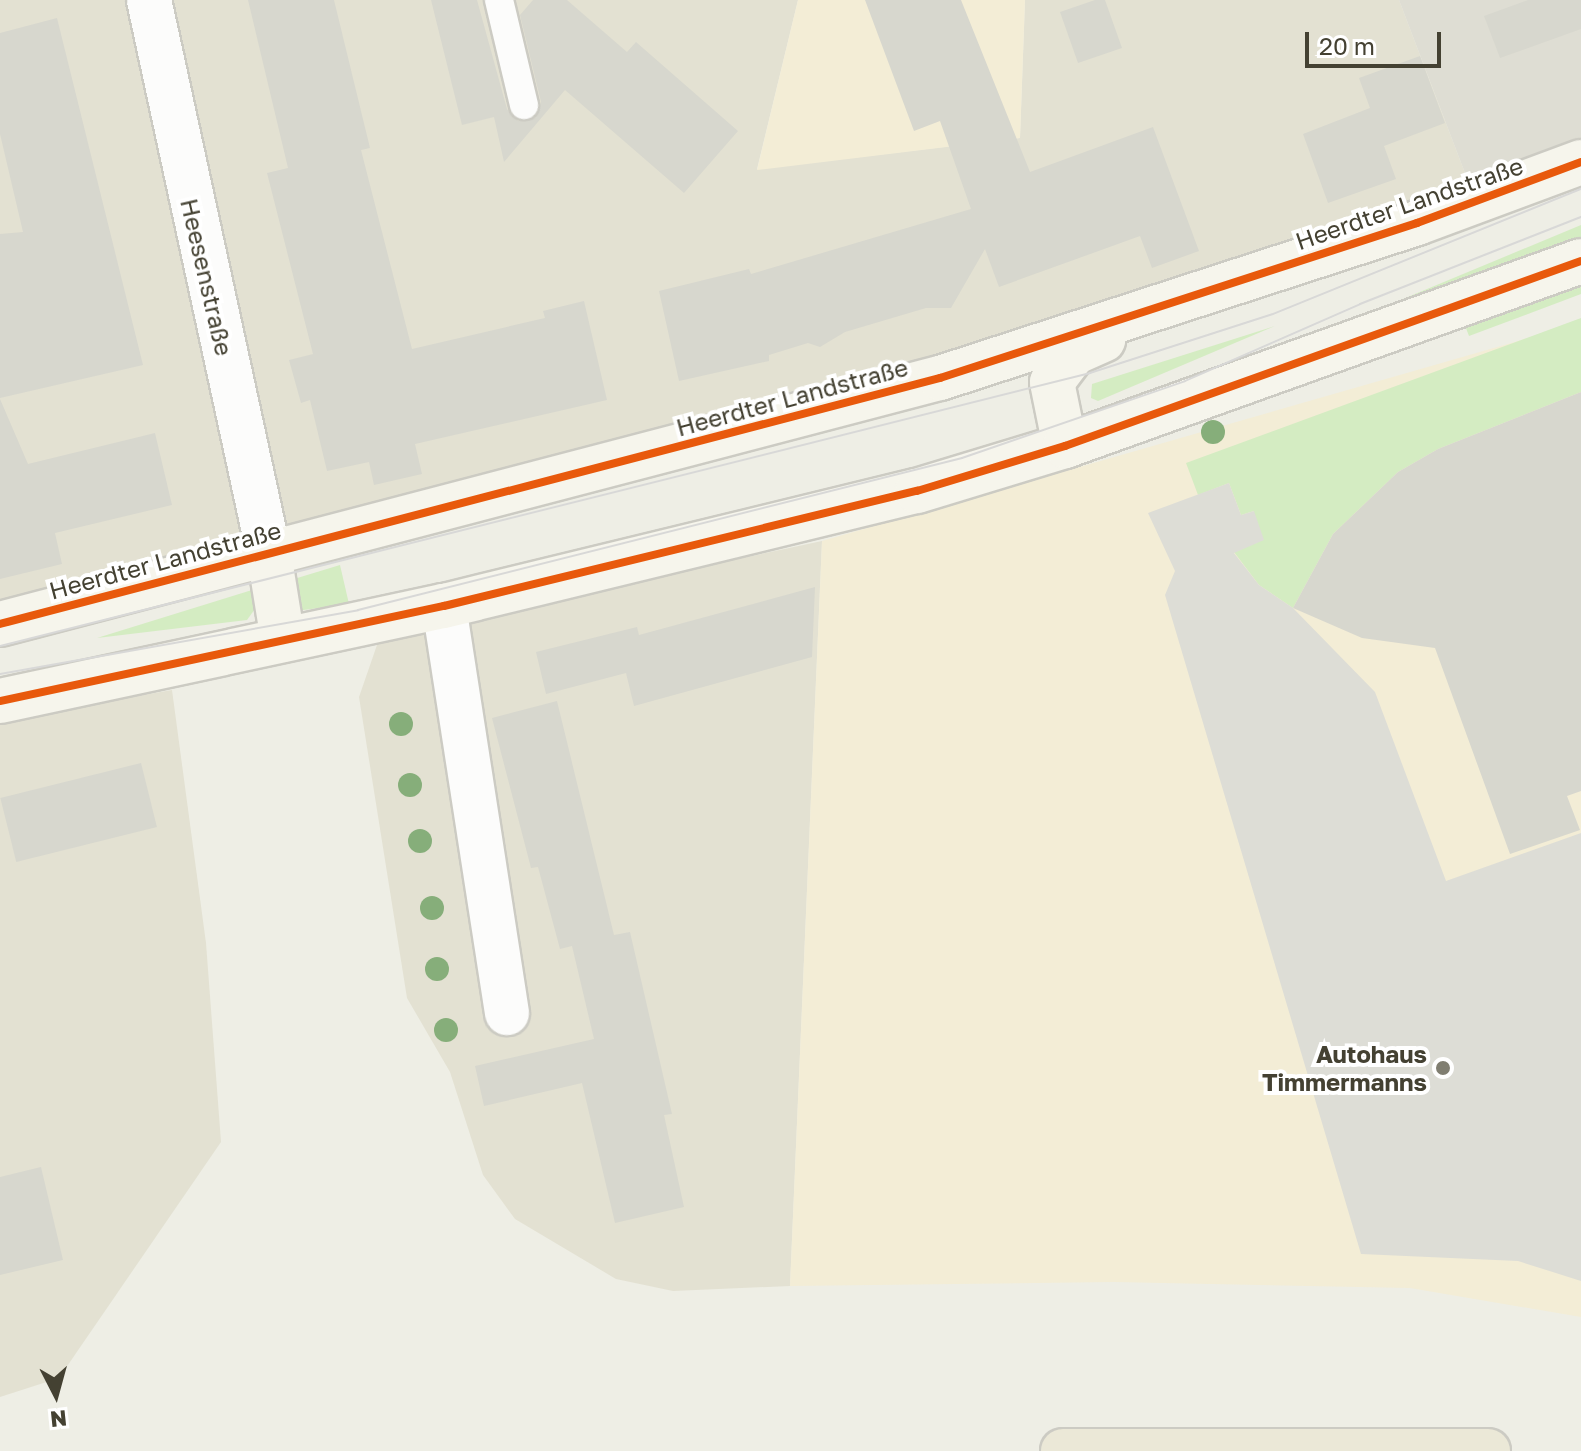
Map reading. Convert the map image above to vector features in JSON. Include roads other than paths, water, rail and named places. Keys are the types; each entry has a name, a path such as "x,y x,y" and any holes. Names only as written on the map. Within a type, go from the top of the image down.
{"highway":[{"path":"1063,1451 1488,1451"}],"main road":[{"name":"Heerdter Landstraße","path":"0,624 269,554 363,524 848,405 1156,309 1581,162"},
{"path":"0,701 444,606 917,491 1065,446 1581,261"},
{"name":"Heerdter Landstraße","path":"1065,446 1052,382 1058,367 1074,353 1138,328 1156,309"},
{"path":"269,554 283,640"}],"street":[{"name":"Heesenstraße","path":"149,0 269,554"},
{"path":"444,606 507,1013"}],"lane":[{"path":"499,0 524,105"}],"tram line":[{"path":"0,646 1090,373 1273,314 1581,189"},
{"path":"0,674 358,610 962,458 1185,381 1360,304 1581,217"}],"place":[{"name":"Autohaus Timmermanns","path":"1443,1068"}]}
